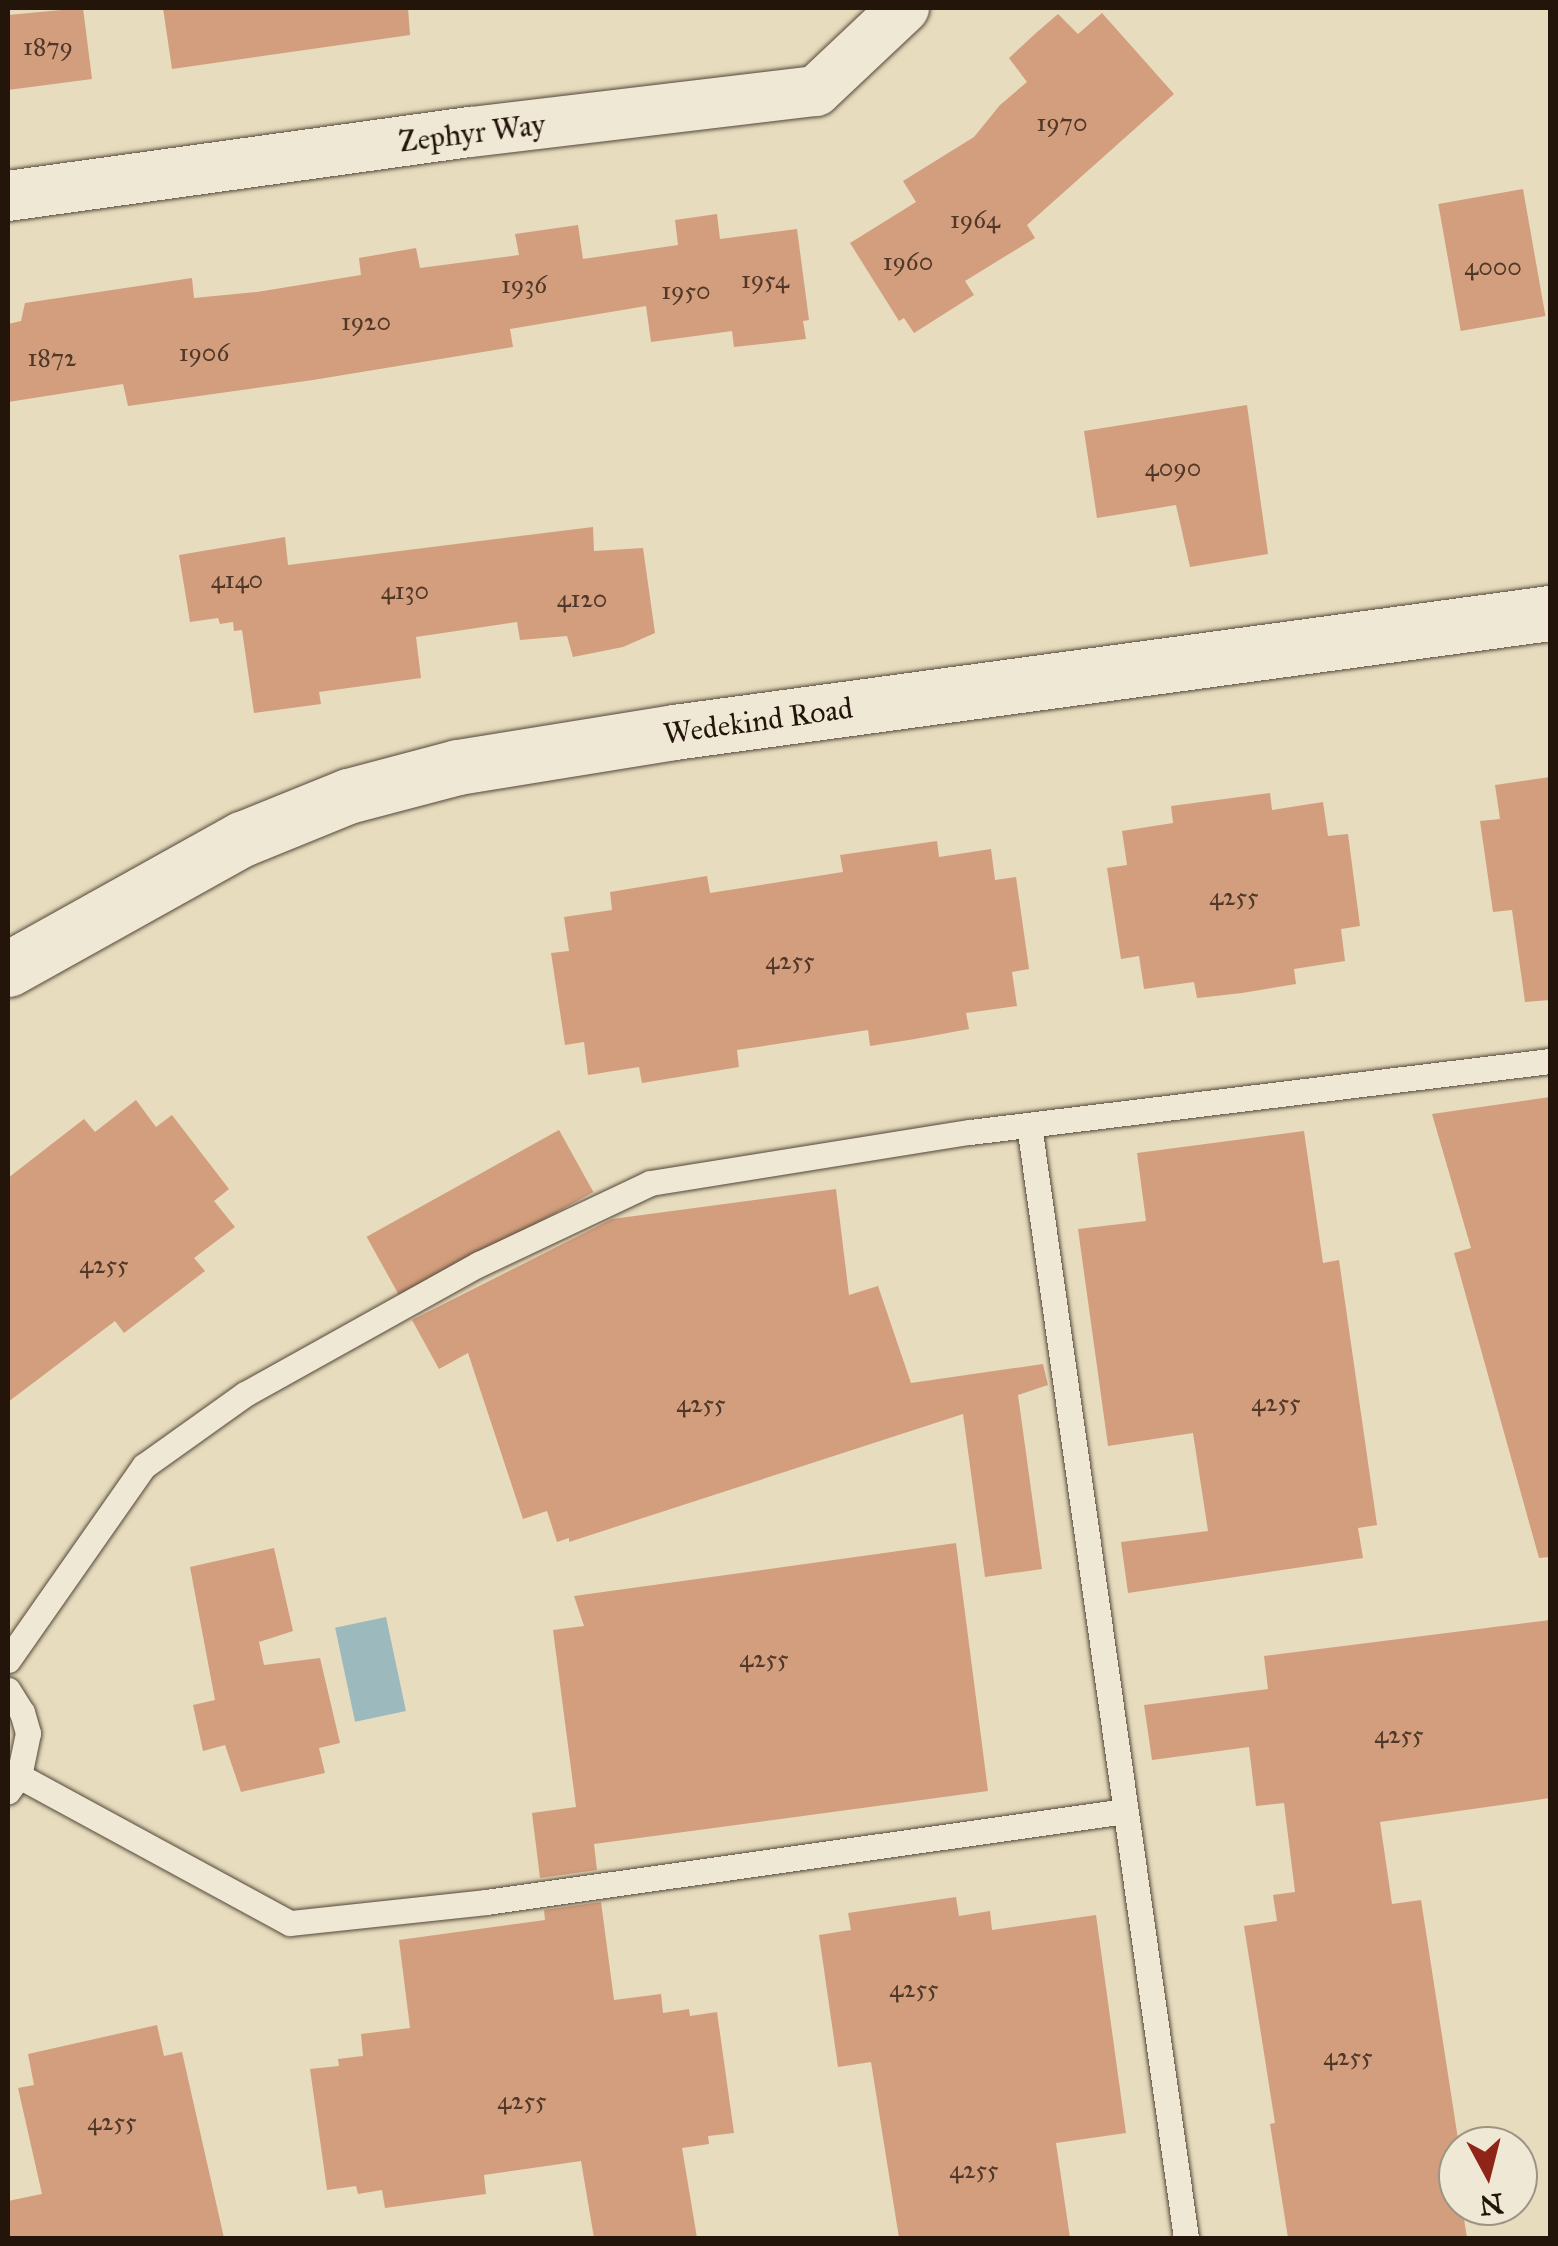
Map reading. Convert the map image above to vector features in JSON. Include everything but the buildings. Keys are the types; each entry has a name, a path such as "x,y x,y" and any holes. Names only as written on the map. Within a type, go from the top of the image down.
{"street":[{"name":"Zephyr Way","path":"8,196 456,134 816,91 904,8"},
{"name":"Wedekind Road","path":"8,969 242,839 348,796 458,767 674,732 1550,612"}],"lane":[{"path":"8,1660 144,1466 245,1394 478,1264 650,1183 1029,1125 1550,1062"},
{"path":"1029,1125 1186,2238"},
{"path":"8,1690 22,1712 28,1733 13,1783 290,1923 486,1902 1126,1811"}],"water":[{"path":"386,1617 406,1711 355,1722 335,1628"}]}
